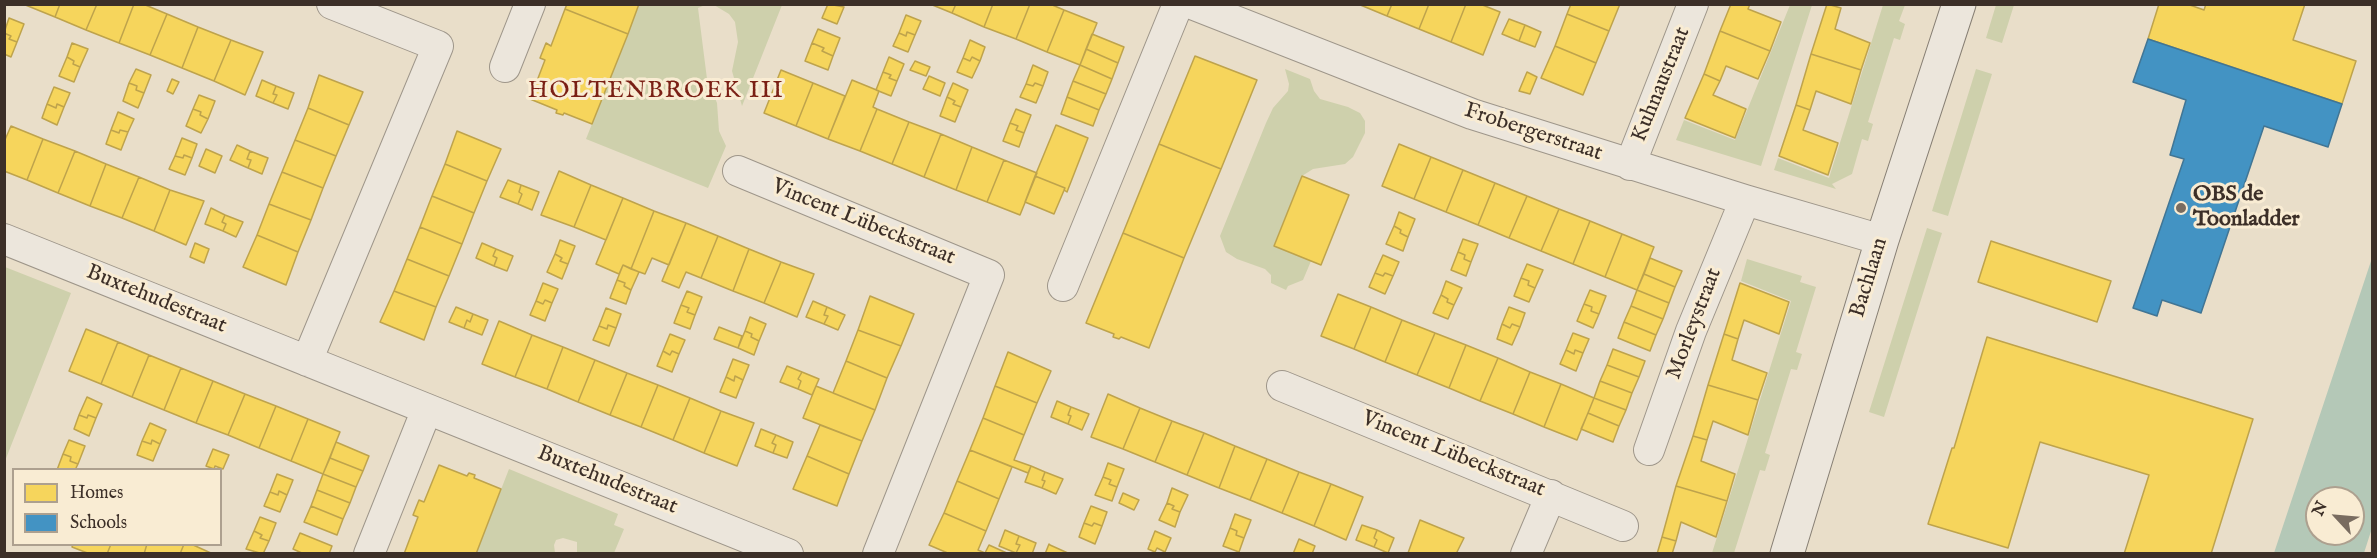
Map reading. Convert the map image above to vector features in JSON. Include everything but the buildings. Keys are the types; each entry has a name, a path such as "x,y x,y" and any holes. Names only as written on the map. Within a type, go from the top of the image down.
{"street":[{"path":"307,362 438,46 332,4"},
{"path":"505,67 530,4"},
{"path":"1063,286 1178,4"},
{"name":"Frobergerstraat","path":"1192,4 1472,114 1630,165 1882,240"},
{"name":"Kuhnaustraat","path":"1630,165 1693,4"},
{"name":"Bachlaan","path":"1787,554 1882,240 1959,4"},
{"name":"Vincent Lübeckstraat","path":"738,171 989,275 878,554"},
{"name":"Morleystraat","path":"1649,450 1691,331 1745,200"},
{"name":"Buxtehudestraat","path":"4,238 788,554"},
{"name":"Vincent Lübeckstraat","path":"1282,386 1623,526"},
{"path":"369,554 426,409"},
{"path":"1526,554 1551,495"}],"shaded area":[{"path":"639,5 705,5 698,8 707,79 717,103 719,131 726,146 708,188 586,139"},
{"path":"714,5 782,5 742,106 732,71 738,42 735,22 729,14"},
{"path":"1790,5 1812,5 1761,166 1676,140 1684,120 1735,140"},
{"path":"1883,5 1905,5 1899,21 1905,24 1900,40 1894,38 1868,122 1873,124 1868,141 1862,139 1852,174 1832,184 1836,189 1774,170 1778,158 1829,178"},
{"path":"1996,5 2014,5 2002,43 1986,38"},
{"path":"1285,69 1310,79 1320,99 1348,107 1360,113 1365,121 1365,133 1353,157 1345,164 1313,169 1302,176 1274,245 1311,261 1303,280 1288,286 1286,290 1271,283 1271,275 1265,269 1237,259 1226,252 1220,236 1273,108 1288,91 1289,84"},
{"path":"1976,69 1992,74 1948,216 1932,211"},
{"path":"1927,228 1942,233 1884,417 1869,412"},
{"path":"2372,258 2372,528 2364,553 2274,553"},
{"path":"1747,259 1802,276 1800,282 1816,287 1796,352 1802,354 1797,370 1791,369 1765,453 1770,455 1765,471 1760,470 1734,553 1712,553 1791,301 1741,281"},
{"path":"5,267 71,293 5,461"},
{"path":"509,469 618,514 614,525 624,529 614,553 577,553 577,542 563,538 556,540 555,553 476,554"}],"place":[{"name":"OBS de Toonladder","path":"2181,208"}],"district":[{"name":"HOLTENBROEK III","path":"656,92"}]}
